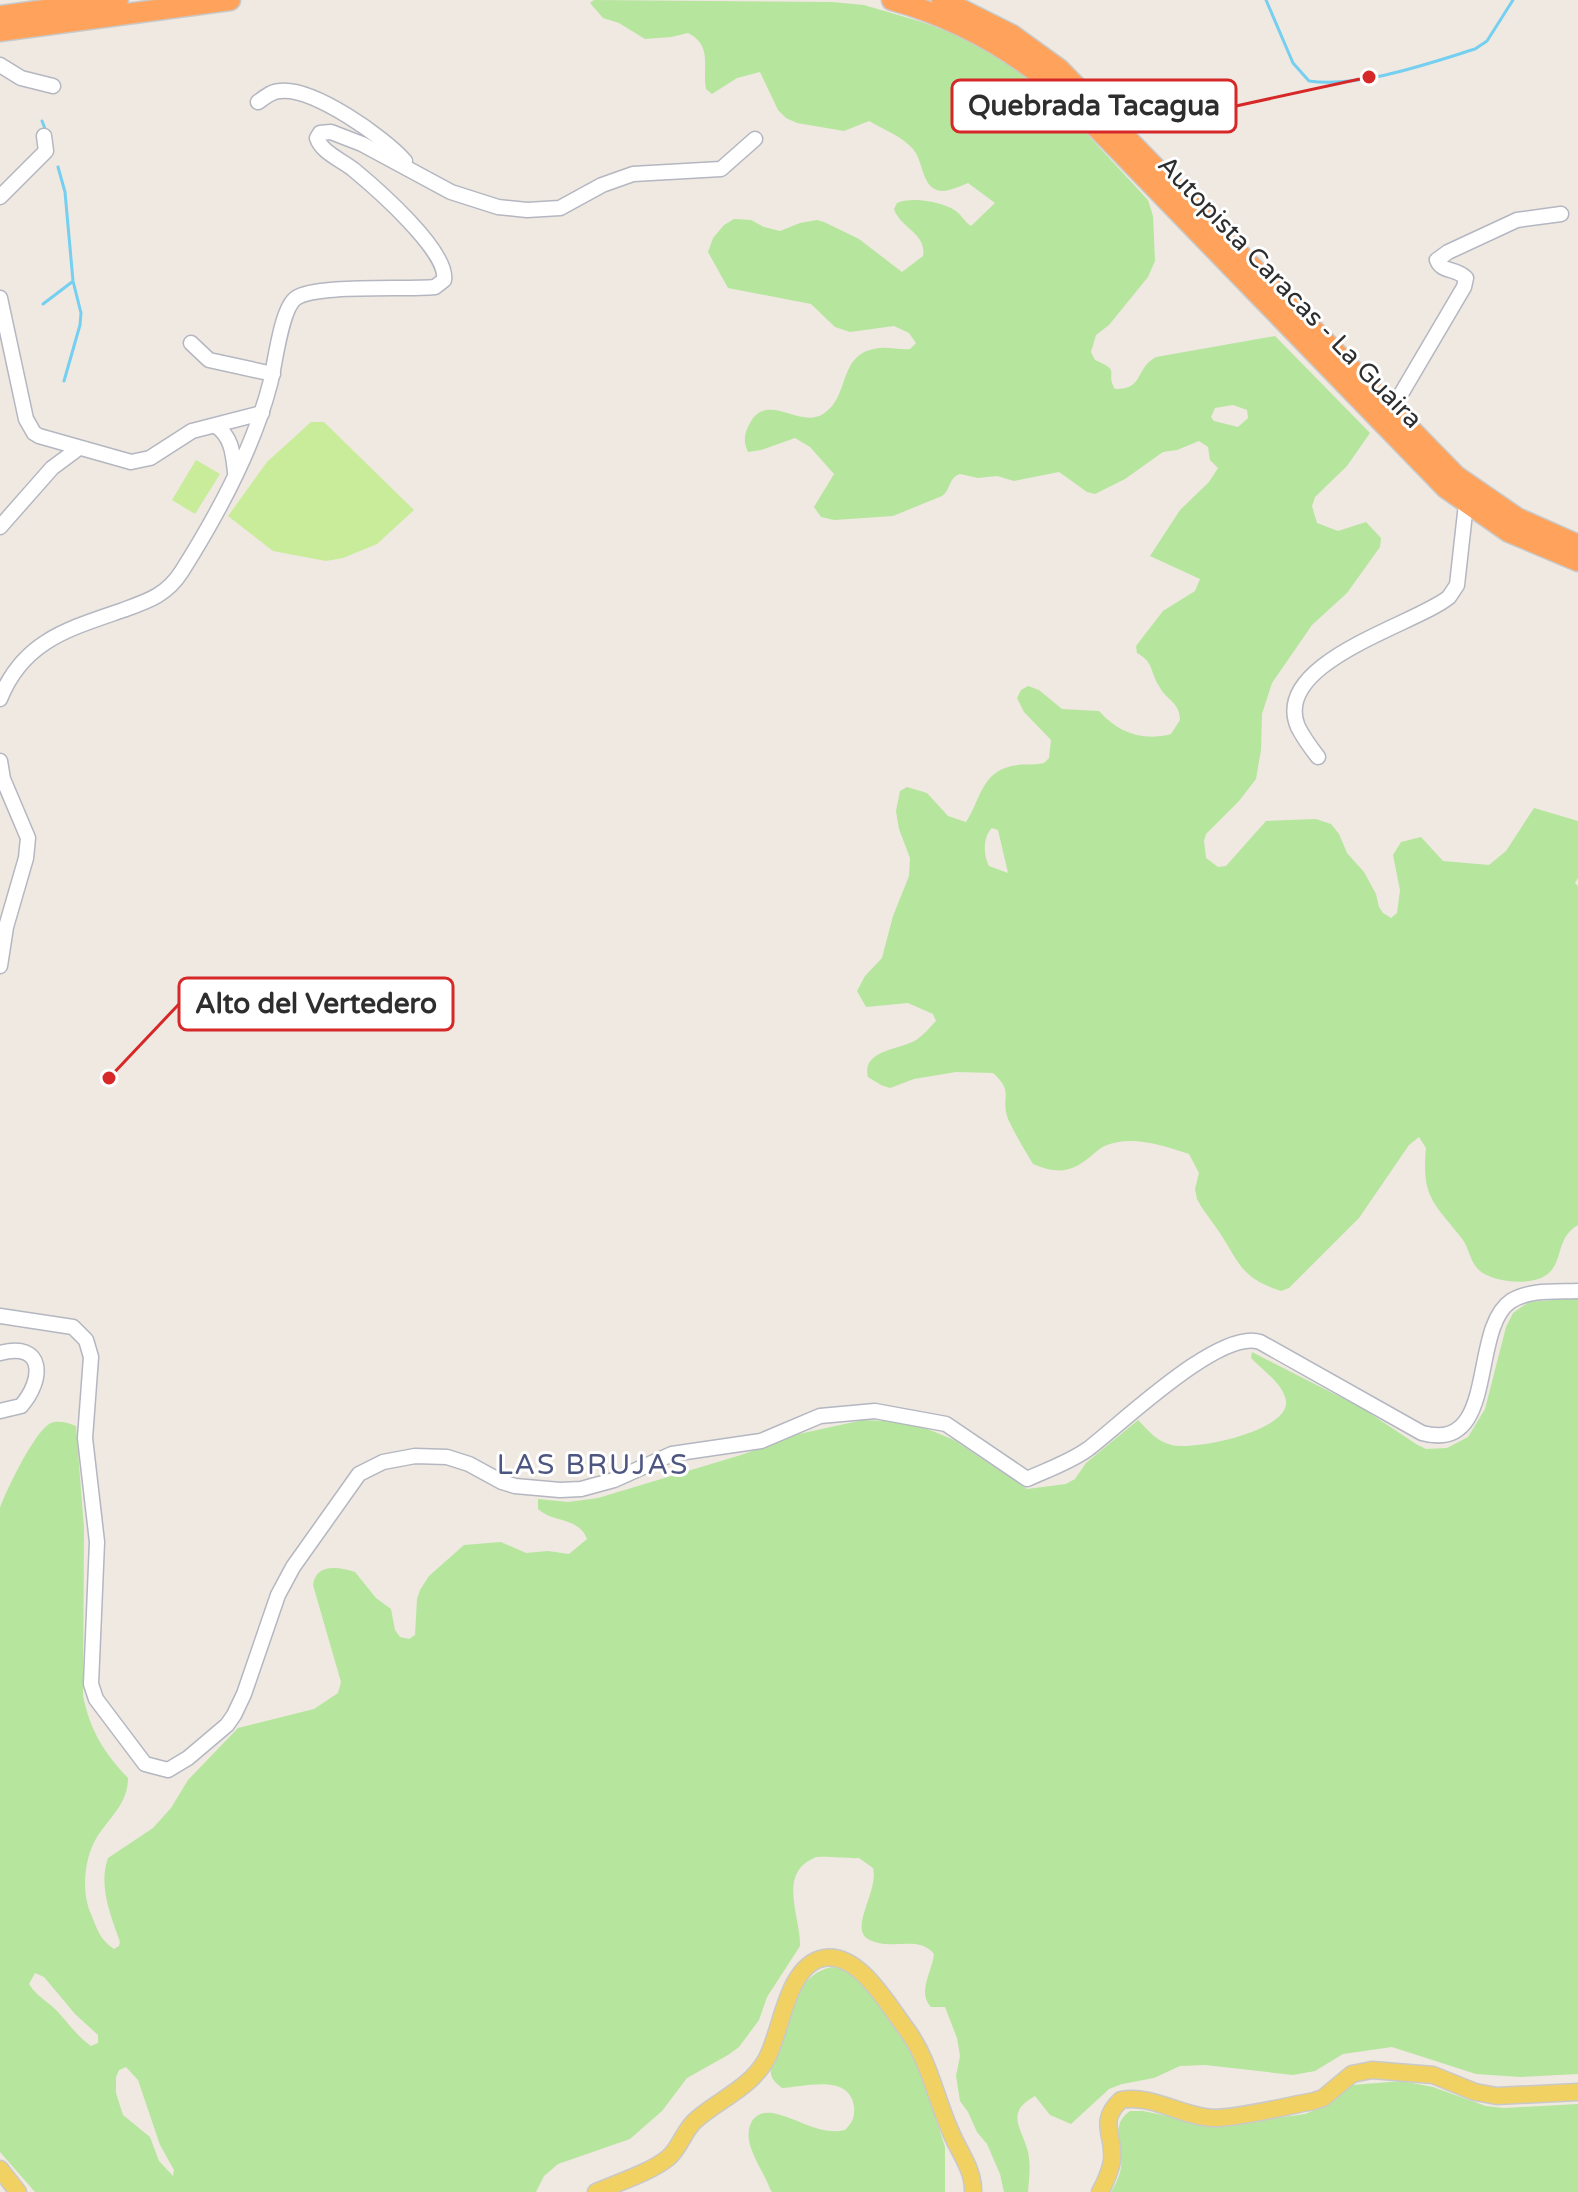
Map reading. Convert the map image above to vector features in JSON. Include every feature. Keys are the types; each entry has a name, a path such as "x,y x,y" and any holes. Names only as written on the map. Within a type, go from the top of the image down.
{"highway":[{"path":"0,16 118,0"},
{"path":"0,31 230,0"},
{"name":"Autopista Caracas - La Guaira","path":"892,0 932,12 982,35 1029,64 1417,460 1466,504 1509,532 1578,561"},
{"name":"Autopista Caracas - La Guaira","path":"942,0 1012,35 1059,69 1428,450 1475,492 1517,518 1578,545"}],"main road":[{"path":"596,2192 668,2158 695,2120 734,2094 751,2078 769,2054 784,2008 800,1975 815,1961 835,1957 847,1960 862,1973 920,2048 951,2134 973,2177 973,2192"},
{"path":"1100,2192 1112,2161 1108,2119 1121,2100 1140,2099 1206,2116 1222,2117 1314,2101 1323,2098 1352,2074 1372,2070 1433,2075 1475,2092 1497,2096 1578,2092"},
{"path":"0,2169 18,2192"}],"street":[{"path":"0,65 21,78 53,86"},
{"path":"258,102 278,90 319,101 388,144 410,167"},
{"path":"0,699 18,667 42,643 69,628 153,600 171,586 236,472 262,413 286,310 295,298 364,288 435,287 444,280 446,272 437,253 356,171 322,148 317,141 318,136 331,132 349,138 410,167 439,187 498,207 551,209 560,208 602,185 633,174 721,169 755,139"},
{"path":"0,197 46,151 44,136"},
{"path":"1391,411 1466,278 1458,271 1447,270 1437,260 1517,220 1561,214"},
{"path":"0,298 26,419 39,436 122,461 142,461 192,431 262,413"},
{"path":"191,343 209,360 273,374"},
{"path":"216,426 226,435 231,446 236,472"},
{"path":"0,527 52,468 79,448"},
{"path":"1318,757 1297,725 1295,706 1303,686 1346,649 1449,597 1457,585 1466,504"},
{"path":"0,761 3,779 28,838 26,858 6,927 0,966"},
{"path":"0,1316 73,1327 82,1334 89,1348 91,1369 85,1438 97,1542 91,1684 96,1699 139,1759 154,1768 172,1769 220,1732 234,1715 278,1595 293,1567 359,1474 383,1462 415,1456 447,1457 515,1486 581,1489 614,1480 672,1454 761,1441 820,1416 875,1411 946,1424 1027,1479 1079,1455 1153,1394 1220,1349 1243,1339 1260,1342 1422,1433 1432,1436 1450,1434 1465,1424 1470,1415 1485,1368 1493,1328 1502,1308 1530,1293 1578,1291"},
{"path":"0,1353 20,1350 29,1354 35,1359 37,1373 21,1406 0,1411"}],"green space":[{"path":"594,0 832,2 864,5 957,35 1008,62 1061,106 1148,200 1153,216 1155,261 1148,277 1109,325 1096,335 1091,352 1095,360 1111,370 1115,389 1131,386 1156,357 1275,336 1370,433 1347,466 1315,497 1312,506 1317,523 1338,531 1366,522 1381,538 1380,547 1347,593 1312,625 1272,683 1262,714 1256,779 1206,834 1206,858 1218,867 1226,866 1266,821 1316,819 1331,824 1339,834 1347,853 1364,872 1379,907 1391,918 1397,913 1400,890 1393,855 1401,842 1421,837 1443,861 1489,865 1506,851 1534,808 1578,821 1578,878 1575,883 1578,886 1578,1225 1565,1238 1549,1273 1534,1280 1517,1282 1498,1279 1477,1268 1463,1240 1428,1190 1426,1148 1419,1137 1409,1145 1359,1218 1289,1288 1281,1291 1256,1280 1240,1266 1197,1199 1195,1189 1199,1173 1189,1154 1148,1143 1117,1142 1103,1147 1070,1169 1049,1169 1033,1164 1023,1147 1008,1119 1004,1086 993,1073 956,1072 914,1079 890,1088 868,1077 867,1068 876,1056 916,1040 936,1021 933,1014 908,1003 866,1007 857,991 865,976 882,958 893,916 909,876 910,858 896,811 900,791 907,787 927,793 948,816 966,822 994,774 1012,766 1044,763 1049,758 1051,740 1024,712 1017,698 1021,690 1028,686 1039,690 1062,709 1099,711 1122,730 1150,737 1171,734 1180,720 1178,709 1162,691 1149,664 1137,653 1136,646 1163,611 1195,591 1200,579 1150,556 1180,510 1209,482 1218,468 1210,460 1208,447 1199,441 1163,452 1125,479 1095,494 1087,492 1059,472 1014,481 997,476 978,478 960,474 953,478 942,496 893,516 834,520 821,517 814,507 834,474 810,447 795,438 748,452 745,438 750,423 765,410 804,417 823,414 838,397 850,366 857,357 880,348 910,349 916,343 909,333 894,326 850,332 835,327 811,304 728,288 708,252 713,238 734,219 751,220 780,231 817,220 859,239 902,272 923,256 923,248 917,236 897,216 894,209 897,203 919,200 945,205 971,226 995,203 968,183 944,191 936,190 927,181 912,148 869,121 844,131 797,123 786,118 778,110 760,72 737,78 712,94 706,89 704,50 696,38 688,33 645,39 619,23 603,18 590,3","holes":["1233,405 1247,410 1248,418 1238,427 1214,421 1211,417 1215,408","992,828 998,830 1008,873 989,866 987,862 986,841"]},
{"path":"311,422 324,422 414,510 377,544 343,558 326,561 273,551 228,516 267,462"},
{"path":"196,460 220,474 195,514 172,500"},
{"path":"1578,1298 1578,2074 1520,2077 1476,2074 1392,2047 1343,2054 1315,2071 1293,2075 1205,2065 1180,2066 1154,2078 1109,2089 1071,2124 1050,2115 1035,2096 1026,2102 1020,2109 1018,2121 1029,2157 1028,2192 1004,2192 987,2144 960,2101 956,2076 960,2056 957,2038 945,2007 931,2007 925,1995 934,1954 920,1945 877,1943 868,1939 863,1934 862,1926 874,1877 873,1868 859,1858 822,1857 803,1865 796,1875 794,1898 800,1946 767,1997 759,2020 739,2047 687,2078 662,2111 630,2139 558,2164 544,2176 536,2192 35,2192 0,2152 0,1508 29,1448 51,1423 76,1426 84,1528 83,1696 99,1740 128,1778 122,1802 93,1845 85,1875 91,1914 102,1938 114,1949 120,1942 105,1890 108,1858 153,1828 171,1808 188,1780 238,1728 314,1709 338,1693 341,1682 313,1585 323,1570 335,1568 355,1572 376,1598 391,1609 395,1630 400,1637 409,1639 415,1635 420,1590 429,1576 464,1545 501,1542 526,1553 548,1551 569,1554 587,1539 578,1527 538,1509 538,1499 568,1502 598,1498 741,1455 799,1434 863,1420 908,1422 954,1440 1027,1489 1066,1484 1075,1479 1086,1463 1138,1420 1162,1441 1183,1446 1219,1442 1257,1430 1273,1421 1283,1412 1286,1401 1277,1383 1251,1358 1252,1352 1362,1408 1426,1449 1447,1448 1468,1437 1485,1409 1506,1327 1513,1313 1529,1302","holes":["35,1973 44,1977 75,2014 98,2035 98,2043 91,2046 86,2042 35,1992 29,1984","126,2067 138,2080 160,2145 174,2170 173,2176 159,2161 150,2137 123,2115 116,2093 116,2077 119,2070"]},
{"path":"832,1967 845,1969 864,1986 897,2029 920,2069 945,2147 945,2192 772,2192 770,2189 749,2141 750,2127 756,2117 777,2114 819,2129 836,2131 845,2130 853,2117 851,2096 844,2090 825,2084 782,2088 771,2074 772,2063 796,1997 810,1978"},
{"path":"1402,2081 1433,2087 1486,2106 1578,2104 1578,2192 1111,2192 1121,2167 1118,2129 1130,2111 1216,2126 1305,2114 1329,2104 1352,2085"}],"waterway":[{"path":"1266,0 1293,63 1309,81 1329,82 1371,78 1475,49 1487,41 1513,0"},
{"path":"42,121 46,131"},
{"path":"58,167 65,192 73,281 81,313 64,381"},
{"path":"43,304 72,282"}],"place":[{"name":"Quebrada Tacagua","path":"1369,77"},
{"name":"Alto del Vertedero","path":"109,1078"}],"district":[{"name":"LAS BRUJAS","path":"593,1465"}]}
